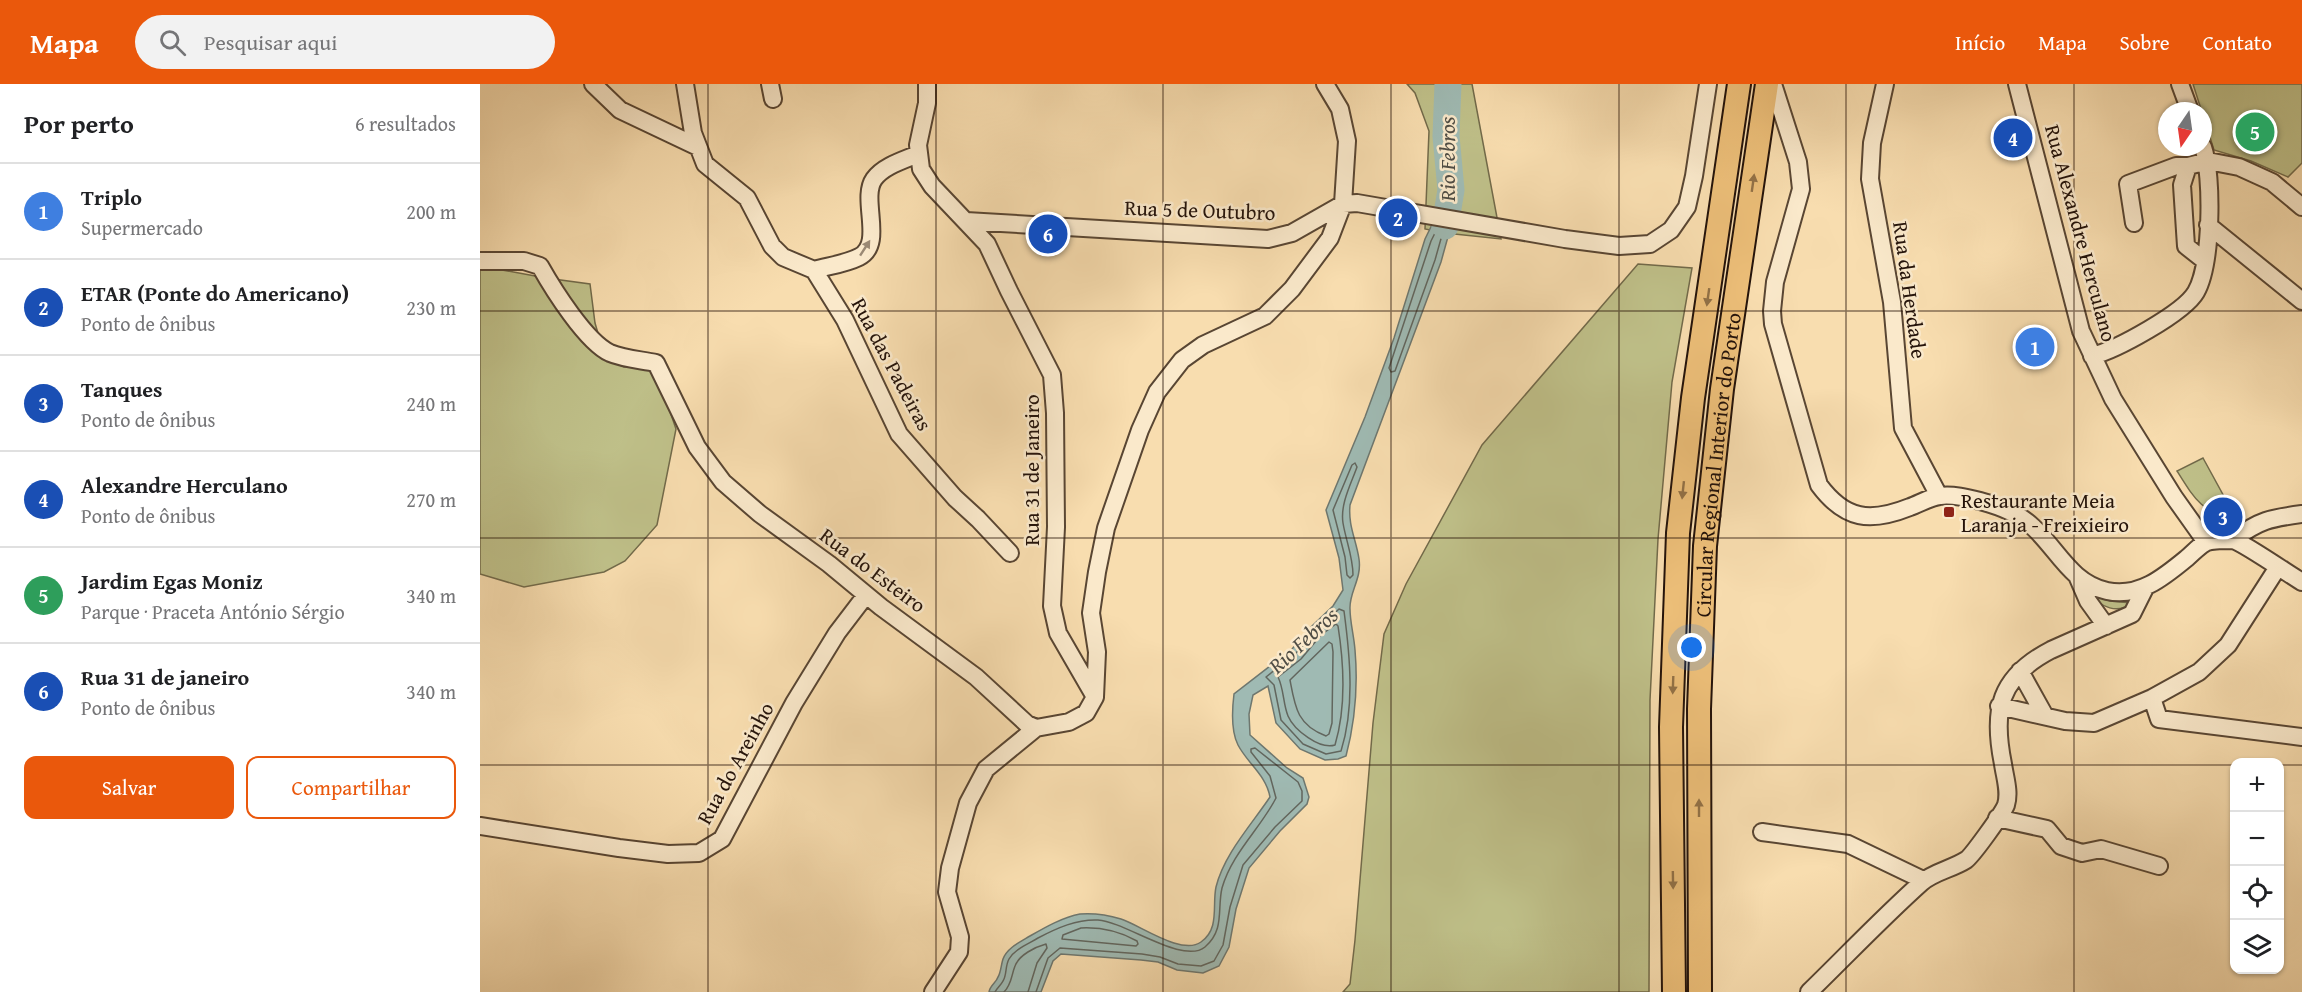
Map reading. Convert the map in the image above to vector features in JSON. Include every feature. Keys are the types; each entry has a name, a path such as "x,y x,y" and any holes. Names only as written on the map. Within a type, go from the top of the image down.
{"highway":[{"name":"Circular Regional Interior do Porto","path":"1674,992 1671,727 1678,533 1693,398 1739,84"},
{"name":"Circular Regional Interior do Porto","path":"1700,992 1699,709 1705,546 1716,441 1767,84"}],"street":[{"path":"593,84 620,110 698,147"},
{"path":"685,84 693,133 705,164 747,198 772,246 783,257 814,270 860,257 867,250 871,241 870,186 881,171 918,154"},
{"path":"927,84 927,103 918,154 925,178 966,220"},
{"path":"933,992 959,952 960,937 947,892 950,868 968,803 986,769 1036,728 1069,722 1086,713 1095,697 1096,652 1091,613 1097,572 1106,528 1140,429 1157,392 1182,360 1203,345 1264,316 1292,289 1330,238 1343,204 1347,141 1340,109 1325,84"},
{"path":"1343,204 1364,204 1565,239 1619,246 1650,244 1661,238 1679,220 1689,200 1708,84"},
{"path":"1773,84 1798,162 1801,189 1775,282 1772,311 1776,337 1819,485 1831,500 1846,512 1863,516 1882,516 1898,512 1939,496 1981,501 2013,513 2045,538 2078,578 2088,601 2106,626"},
{"name":"Rua da Herdade","path":"1885,84 1872,143 1870,179 1892,302 1903,428 1939,496"},
{"name":"Rua Alexandre Herculano","path":"2017,84 2081,331 2119,408 2206,542"},
{"path":"2180,84 2187,102"},
{"path":"2134,223 2128,184 2176,166 2188,166 2202,156"},
{"path":"2092,356 2131,340 2171,315 2196,293 2205,261 2210,199 2205,156"},
{"path":"2210,156 2272,182 2302,207"},
{"path":"2188,166 2182,185 2186,246 2205,261"},
{"name":"Rua 5 de Outubro","path":"966,220 1268,239 1292,233 1343,204"},
{"name":"Rua 31 de Janeiro","path":"966,220 987,244 1052,375 1055,413 1056,527 1052,606 1058,633 1095,697"},
{"path":"2208,225 2302,302"},
{"name":"Rua do Esteiro","path":"480,261 524,261 540,266 550,285 580,327 609,352 656,363 697,447 723,482 760,514 976,677 1027,724 1036,728"},
{"name":"Rua das Padeiras","path":"814,270 845,320 899,434 955,498 1010,553"},
{"path":"2078,578 2108,591 2125,592 2145,588 2166,576 2206,542 2233,540 2248,528 2268,519 2302,514"},
{"path":"2233,540 2302,582"},
{"path":"2000,706 2065,721 2094,723 2152,698 2199,672 2229,645 2278,567"},
{"path":"1809,992 1923,880 1968,859 2005,807 2008,794 1997,735 2000,706 2005,691 2020,671 2039,656 2132,614 2145,588"},
{"name":"Rua do Areinho","path":"480,826 649,851 699,853 722,839 794,703 837,633 866,595"},
{"path":"2020,671 2044,716"},
{"path":"2152,698 2159,719 2302,737"},
{"path":"1997,818 2047,829 2061,846 2082,853 2101,849 2159,866"},
{"path":"1761,831 1848,844 1923,880"}],"green space":[{"path":"1407,84 1472,84 1501,239 1425,229 1429,131 1415,93"},
{"path":"2193,84 2302,84 2302,163 2288,177 2251,161 2214,150 2212,102 2199,102"},
{"path":"1638,264 1692,268 1672,382 1658,539 1650,700 1649,992 1343,992 1350,984 1373,723 1384,634 1406,584 1482,445"},
{"path":"480,266 590,284 595,323 605,357 624,367 650,366 656,370 676,429 657,525 625,561 604,572 524,587 480,574"},
{"path":"2203,458 2238,522 2201,504 2177,471"},
{"path":"2092,594 2110,601 2132,603 2121,608 2110,608 2100,603"}],"water":[{"path":"1451,190 1454,195 1449,233 1441,262 1350,505 1350,519 1359,566 1350,603 1356,663 1356,690 1354,717 1346,756 1325,760 1300,749 1276,723 1268,686 1253,695 1249,714 1250,735 1287,768 1303,778 1309,797 1307,804 1280,831 1249,868 1236,909 1229,947 1219,966 1203,973 1177,970 1158,962 1061,954 1053,961 1041,992 989,992 999,975 1005,955 1011,948 1047,926 1074,915 1090,914 1116,918 1183,945 1193,945 1207,937 1213,924 1216,887 1225,863 1270,797 1265,782 1238,745 1234,733 1234,694 1292,649 1333,606 1343,590 1339,558 1326,510 1365,417 1394,338 1425,239"}],"waterway":[{"name":"Rio Febros","path":"1445,226 1451,190 1446,136 1448,84"}],"place":[{"name":"Jardim Egas Moniz","path":"2255,132"},
{"name":"Alexandre Herculano","path":"2013,138"},
{"name":"ETAR (Ponte do Americano)","path":"1398,218"},
{"name":"Rua 31 de janeiro","path":"1048,234"},
{"name":"Triplo","path":"2035,347"},
{"name":"Restaurante Meia Laranja - Freixieiro","path":"1949,512"},
{"name":"Tanques","path":"2223,517"}]}
